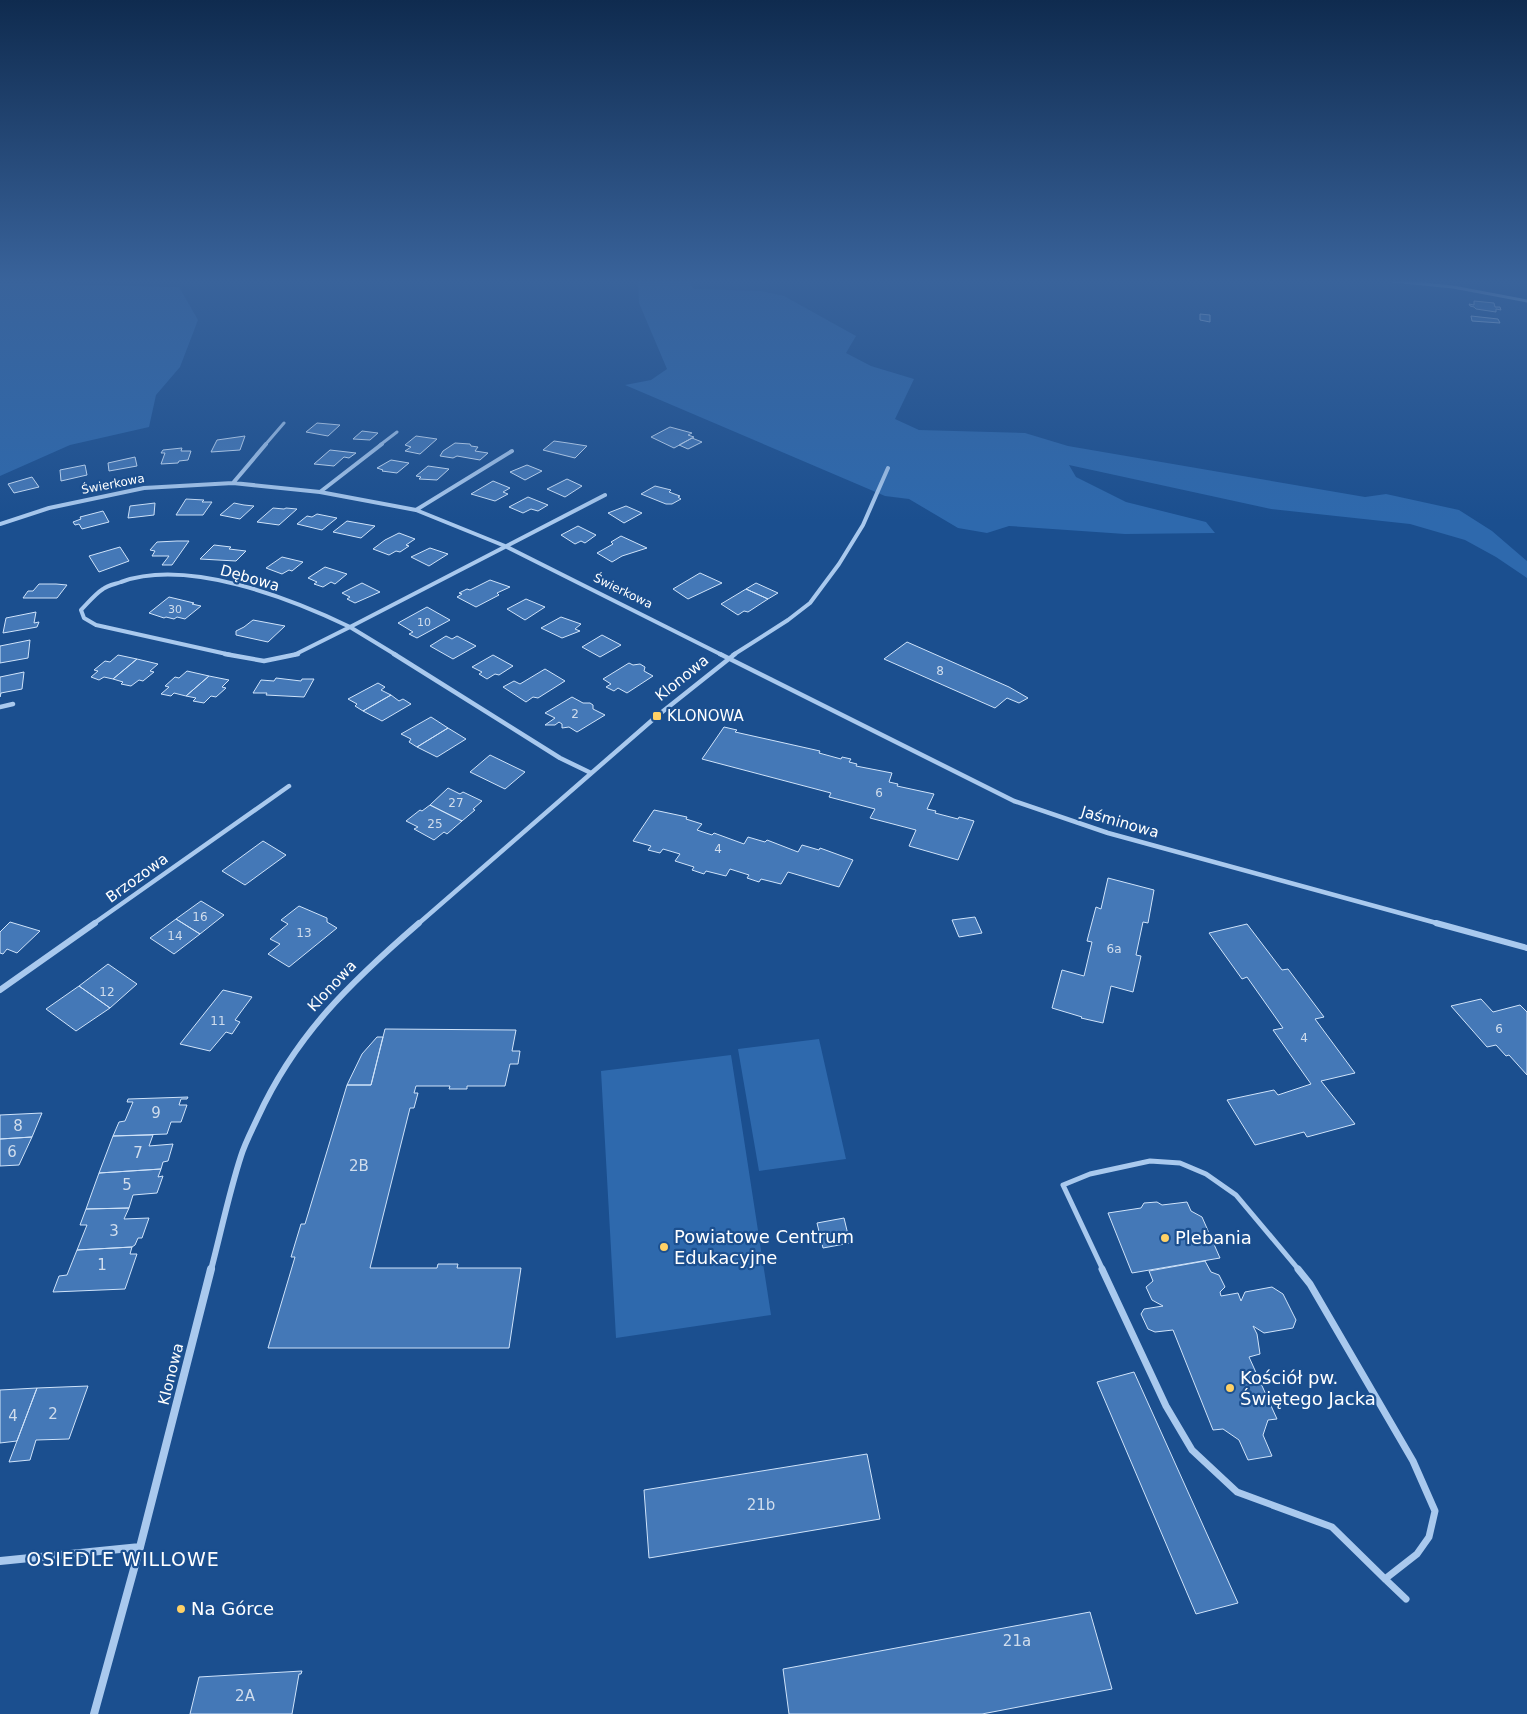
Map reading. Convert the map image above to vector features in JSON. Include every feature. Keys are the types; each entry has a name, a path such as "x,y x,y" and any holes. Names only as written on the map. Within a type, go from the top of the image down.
{"street":[{"path":"233,483 284,423"},
{"path":"320,492 398,432"},
{"path":"416,510 512,451"},
{"name":"Klonowa","path":"94,1714 140,1547 241,1154 270,1091 296,1049 329,1007 363,972 591,774 730,657 810,604 839,564 863,525 888,468"},
{"name":"Świerkowa","path":"0,524 49,508 144,488 233,483 320,492 416,510 506,546 730,657"},
{"path":"350,626 605,495"},
{"name":"Dębowa","path":"350,626 300,653 283,658 264,660 237,656 96,625 84,618 81,610 89,598 100,589 120,581 146,575 192,576 224,580 252,588 350,626 560,758 591,774"},
{"name":"Jaśminowa","path":"730,657 1014,801 1039,811 1117,835 1527,948"},
{"path":"0,707 13,704"},
{"name":"Brzozowa","path":"0,990 289,786"},
{"path":"1385,1579 1417,1554 1429,1537 1435,1511 1413,1461 1310,1284 1265,1228 1236,1195 1206,1174 1180,1163 1150,1161 1090,1174 1063,1185 1166,1406 1192,1450 1237,1492 1332,1527 1385,1579 1406,1599"},
{"path":"0,1561 140,1547"}],"shaded area":[{"path":"0,361 182,361 180,367 156,395 149,427 70,445 0,476"},
{"path":"664,361 861,361 871,366 914,379 895,419 919,430 1025,433 1068,446 1365,497 1386,494 1459,510 1492,531 1527,561 1527,578 1496,557 1465,540 1410,524 1271,509 1069,465 1076,477 1126,502 1206,522 1215,533 1125,534 1009,526 987,533 958,528 909,499 885,496 625,385 651,380 667,369"},
{"path":"819,1039 846,1159 759,1171 738,1049"},
{"path":"731,1055 771,1315 616,1338 601,1071"}],"building":[{"path":"317,423 340,425 328,436 306,432"},
{"path":"670,427 692,433 688,435 694,437 674,448 651,437"},
{"path":"362,431 378,433 370,440 353,439"},
{"path":"245,436 240,450 211,452 217,440"},
{"path":"416,436 437,439 420,454 405,451 411,447 405,445"},
{"path":"692,438 702,442 688,449 679,445"},
{"path":"554,441 587,446 575,458 543,450"},
{"path":"455,443 470,444 471,446 478,447 475,451 488,453 480,460 457,456 453,458 440,456 443,451"},
{"path":"182,448 181,451 191,451 188,460 179,461 178,463 161,464 165,453 161,453 163,450"},
{"path":"330,450 356,453 349,458 344,457 334,466 314,464"},
{"path":"135,457 137,466 109,471 108,463"},
{"path":"391,460 409,463 397,473 382,471 377,468"},
{"path":"85,465 87,475 61,481 60,470"},
{"path":"527,465 542,471 525,480 510,472"},
{"path":"428,466 449,469 437,480 419,479 421,477 416,476"},
{"path":"32,477 39,487 14,493 8,484"},
{"path":"567,479 582,486 565,497 547,489"},
{"path":"493,481 510,488 503,492 508,494 495,501 471,494"},
{"path":"655,486 671,490 669,492 680,496 678,497 681,499 672,504 666,504 641,494"},
{"path":"528,497 548,505 538,511 531,509 523,513 509,507"},
{"path":"186,499 212,502 203,515 176,515"},
{"path":"155,503 154,515 128,518 130,506"},
{"path":"234,503 254,506 240,519 220,515"},
{"path":"626,506 642,513 624,523 608,513"},
{"path":"273,508 297,509 279,525 257,522"},
{"path":"103,511 109,522 82,529 79,524 75,525 73,522 81,519 80,517"},
{"path":"317,514 337,518 322,530 297,524 307,516 312,517"},
{"path":"347,521 375,526 361,538 333,532"},
{"path":"578,526 596,535 585,543 581,541 575,544 561,535"},
{"path":"399,533 415,539 400,552 396,551 389,555 373,549 385,540"},
{"path":"621,536 647,548 622,556 612,562 597,553 613,544 611,542"},
{"path":"189,541 172,565 162,565 169,556 152,556 155,551 150,550 157,542"},
{"path":"214,545 246,551 236,561 200,559"},
{"path":"120,547 129,561 99,572 89,556"},
{"path":"430,548 448,554 429,566 411,557"},
{"path":"282,557 303,562 292,571 289,570 282,574 266,568"},
{"path":"325,567 347,574 335,584 331,582 323,587 314,584 317,582 308,578"},
{"path":"700,573 722,583 688,599 673,589"},
{"path":"490,580 510,587 476,607 457,597 462,594 459,593"},
{"path":"362,583 380,592 355,603 347,599 350,597 342,593"},
{"path":"756,583 778,593 768,599 746,589"},
{"path":"39,584 67,585 57,598 23,598 28,591 33,591"},
{"path":"746,589 768,599 748,612 744,611 738,615 721,604"},
{"path":"169,597 201,606 185,619 177,617 174,619 164,618 149,613"},
{"path":"526,599 545,607 525,620 507,609"},
{"path":"427,607 450,620 417,638 409,634 413,632 398,623"},
{"path":"36,612 34,623 39,622 37,627 3,633 6,618"},
{"path":"561,617 581,624 575,629 580,631 562,638 541,628"},
{"path":"253,620 285,626 268,642 236,635 236,631"},
{"path":"602,635 621,645 600,657 582,647"},
{"path":"446,636 452,639 457,636 476,646 453,659 430,646"},
{"path":"30,640 28,658 0,663 0,646"},
{"path":"907,642 1009,687 1028,698 1019,703 1007,698 995,708 884,659"},
{"path":"118,655 137,659 113,679 104,677 99,680 91,677 98,671 94,670 105,661 110,662"},
{"path":"493,655 513,666 499,675 495,674 487,679 479,674 482,672 472,667"},
{"path":"137,659 158,664 150,671 154,672 143,681 139,680 131,686 121,684 123,682 113,679"},
{"path":"629,663 633,665 640,664 645,667 644,671 653,676 627,693 618,688 614,691 606,687 611,684 603,679"},
{"path":"545,669 565,681 538,698 533,697 526,702 503,687 514,681 520,684"},
{"path":"187,671 209,676 186,696 174,693 171,696 161,694 169,687 165,686 175,677 179,678"},
{"path":"24,672 22,689 1,693 0,697 0,677"},
{"path":"209,676 229,680 222,687 226,688 216,697 211,696 204,703 193,701 196,698 186,696"},
{"path":"276,678 301,681 302,679 314,679 304,697 253,693 261,680 274,681"},
{"path":"378,683 385,687 381,690 391,695 363,711 355,706 357,704 348,699"},
{"path":"391,695 399,701 403,699 411,704 382,721 363,711"},
{"path":"572,697 583,703 590,703 593,705 593,709 605,715 577,732 569,727 562,728 562,724 559,722 555,725 545,725 555,718 545,713"},
{"path":"431,717 448,728 417,747 409,742 411,739 401,734"},
{"path":"724,727 737,730 735,732 820,751 819,753 841,759 842,757 851,759 849,762 857,764 856,766 892,773 889,782 898,784 897,786 934,794 927,809 958,819 959,817 974,821 958,860 909,846 916,830 870,818 875,809 829,797 831,793 702,759"},
{"path":"448,728 466,739 437,757 417,747"},
{"path":"490,755 525,772 505,789 470,772"},
{"path":"448,788 460,794 463,792 482,801 462,821 430,805"},
{"path":"430,805 462,821 447,834 444,832 434,840 414,829 418,827 406,821"},
{"path":"654,810 687,817 686,819 702,824 697,830 712,835 714,833 744,844 748,837 765,842 767,840 798,852 802,845 819,850 820,848 853,860 839,887 788,872 781,884 761,879 759,882 747,878 749,875 730,869 726,876 706,871 704,874 692,870 694,867 675,861 680,854 663,849 660,853 648,850 651,846 633,841"},
{"path":"263,841 286,855 245,885 222,871"},
{"path":"1108,878 1154,890 1148,923 1143,922 1136,955 1141,956 1133,992 1111,986 1103,1023 1052,1008 1062,970 1084,976 1092,942 1087,941 1096,907 1101,909"},
{"path":"201,901 224,915 200,934 176,919"},
{"path":"299,906 327,918 327,922 337,928 289,967 268,954 280,944 270,939 288,924 281,920"},
{"path":"975,917 982,933 959,937 952,920"},
{"path":"176,919 200,934 174,954 150,938"},
{"path":"10,922 40,931 17,953 7,949 3,954 0,953 0,932"},
{"path":"1247,924 1282,970 1288,969 1324,1017 1315,1019 1355,1073 1321,1081 1355,1124 1307,1137 1304,1132 1255,1145 1227,1100 1274,1090 1278,1095 1311,1084 1273,1030 1283,1028 1247,977 1242,979 1209,933"},
{"path":"108,964 137,984 110,1008 79,986"},
{"path":"79,986 110,1008 76,1031 46,1009"},
{"path":"223,990 252,997 235,1020 240,1022 232,1034 226,1032 210,1051 180,1044"},
{"path":"1481,999 1493,1012 1520,1005 1527,1012 1527,1075 1509,1055 1506,1056 1496,1045 1487,1047 1451,1006"},
{"path":"385,1029 516,1030 512,1051 520,1051 518,1064 510,1064 505,1086 467,1086 467,1089 449,1089 450,1086 416,1086 414,1093 418,1093 414,1108 410,1108 370,1268 437,1268 438,1264 458,1264 457,1268 521,1268 509,1348 268,1348 295,1257 291,1257 301,1224 305,1224 347,1085 371,1085"},
{"path":"377,1037 383,1037 371,1085 347,1085 362,1054"},
{"path":"188,1097 187,1099 181,1099 179,1105 187,1105 181,1122 171,1122 167,1134 113,1136 119,1122 125,1121 133,1102 127,1102 128,1099"},
{"path":"42,1113 32,1137 0,1139 0,1115"},
{"path":"153,1135 149,1146 173,1144 168,1161 163,1162 161,1169 99,1173 113,1136"},
{"path":"32,1137 19,1165 0,1166 0,1139"},
{"path":"161,1169 158,1177 163,1176 157,1193 133,1195 129,1208 86,1209 99,1173"},
{"name":"Plebania","path":"1157,1202 1162,1205 1187,1202 1191,1211 1202,1217 1220,1258 1132,1273 1108,1213 1141,1208 1144,1203"},
{"path":"129,1208 124,1219 149,1218 142,1238 138,1238 135,1245 132,1247 77,1250 87,1225 80,1225 86,1209"},
{"path":"844,1218 850,1243 823,1248 817,1223"},
{"path":"132,1247 130,1254 137,1254 125,1289 53,1292 59,1276 67,1275 77,1250"},
{"name":"Kościół pw. Świętego Jacka","path":"1205,1261 1211,1272 1219,1275 1225,1287 1220,1292 1221,1296 1238,1293 1241,1301 1245,1292 1272,1287 1283,1294 1296,1320 1293,1328 1264,1333 1253,1326 1257,1334 1260,1354 1249,1357 1277,1419 1268,1420 1263,1435 1272,1456 1248,1460 1239,1440 1223,1429 1213,1430 1173,1330 1155,1332 1148,1329 1141,1314 1144,1309 1163,1306 1152,1300 1146,1287 1153,1281 1149,1271"},
{"path":"1134,1372 1238,1603 1196,1614 1097,1382"},
{"path":"88,1386 69,1439 36,1440 30,1460 9,1462 37,1388"},
{"path":"37,1388 17,1441 0,1443 0,1390"},
{"path":"867,1454 880,1519 649,1558 644,1490"},
{"path":"1090,1612 1112,1689 982,1714 789,1714 783,1669"},
{"path":"302,1671 299,1674 292,1714 190,1714 199,1677"}],"place":[{"name":"KLONOWA","path":"657,716"},
{"name":"Plebania","path":"1165,1238"},
{"name":"Powiatowe Centrum Edukacyjne","path":"664,1247"},
{"name":"Kościół pw. Świętego Jacka","path":"1230,1388"},
{"name":"Na Górce","path":"181,1609"}],"district":[{"name":"OSIEDLE WILLOWE","path":"123,1559"}]}
